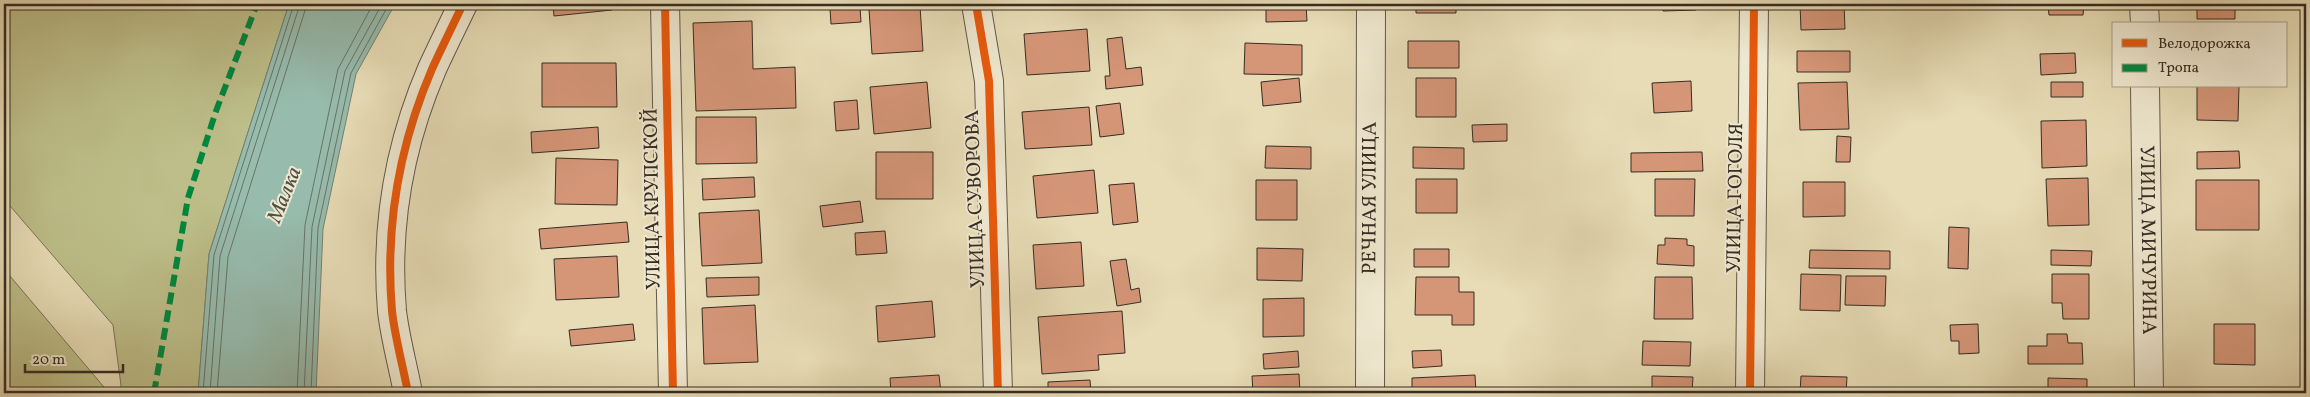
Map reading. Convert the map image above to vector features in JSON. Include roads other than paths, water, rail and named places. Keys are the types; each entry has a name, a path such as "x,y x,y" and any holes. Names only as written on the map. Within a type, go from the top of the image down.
{"street":[{"path":"408,393 392,313 389,246 396,184 412,126 432,70 464,4"},
{"name":"УЛИЦА КРУПСКОЙ","path":"665,4 673,393"},
{"name":"УЛИЦА СУВОРОВА","path":"976,4 988,81 998,393"},
{"name":"РЕЧНАЯ УЛИЦА","path":"1370,393 1372,4"},
{"name":"УЛИЦА ГОГОЛЯ","path":"1750,393 1754,4"},
{"path":"2144,4 2145,22"},
{"name":"УЛИЦА МИЧУРИНА","path":"2146,88 2149,393"}],"water":[{"name":"Малка","path":"289,4 395,4 356,74 323,229 316,393 198,393 209,254"}]}
